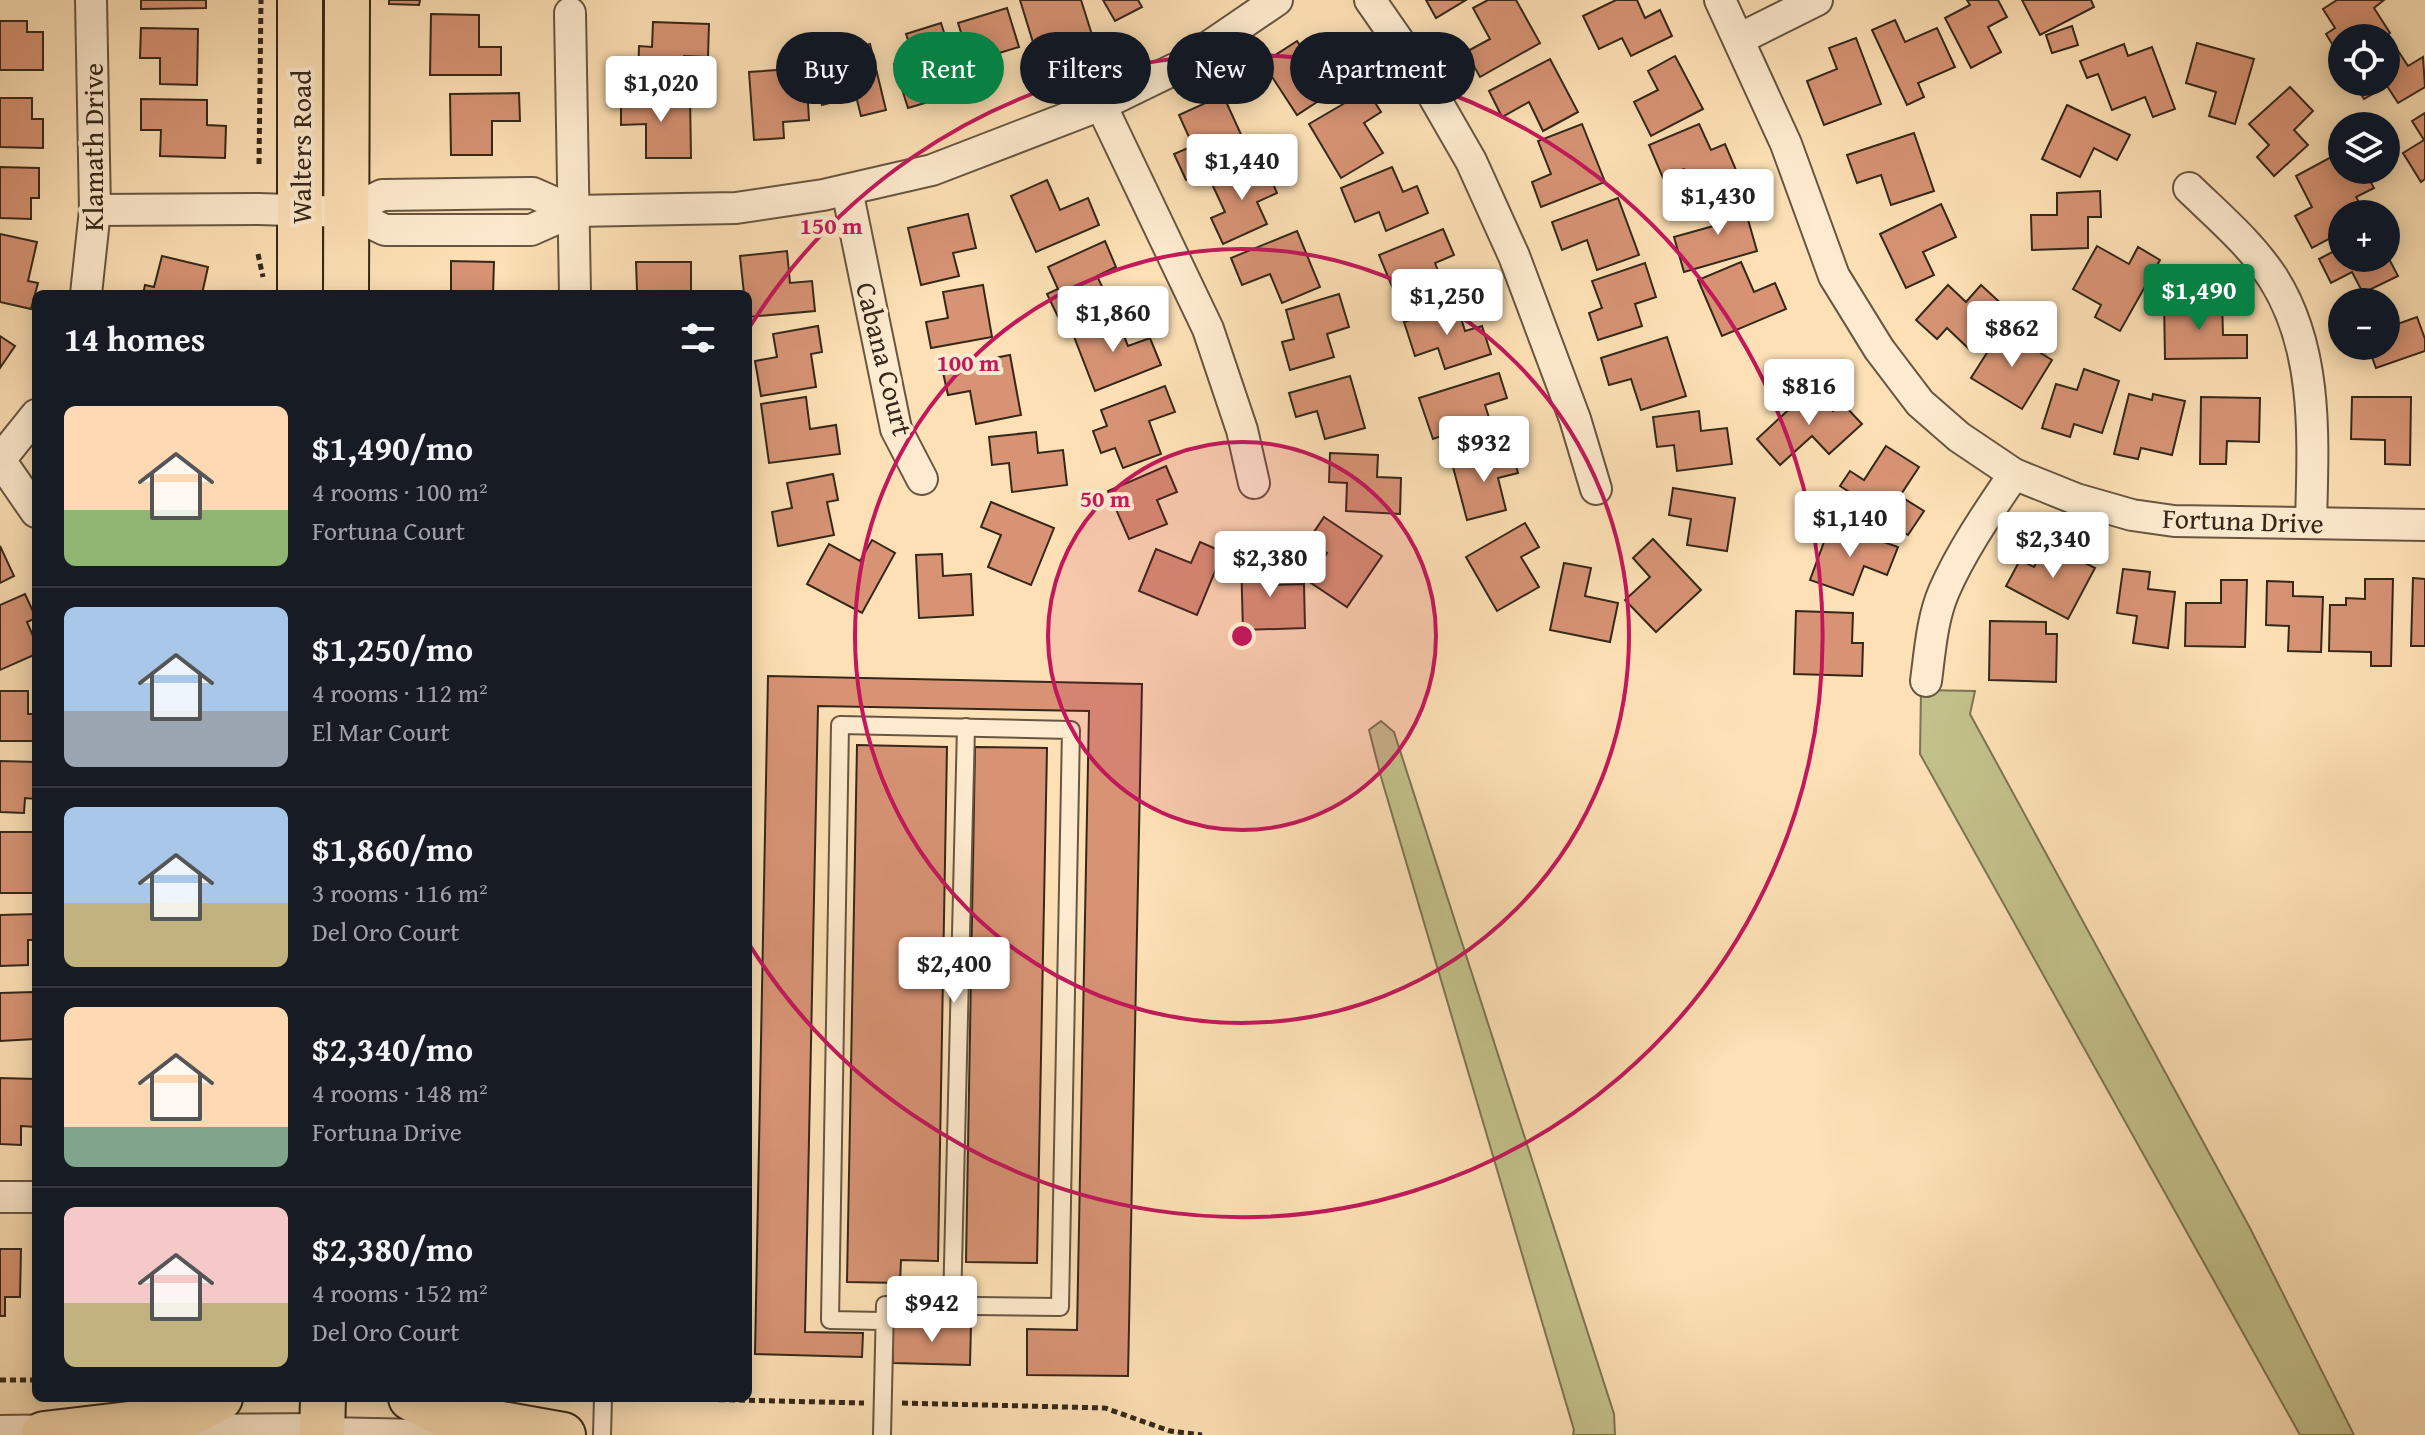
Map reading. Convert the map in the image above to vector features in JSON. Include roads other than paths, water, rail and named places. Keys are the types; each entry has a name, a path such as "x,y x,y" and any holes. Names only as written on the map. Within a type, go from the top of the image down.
{"main road":[{"name":"Walters Road","path":"281,289 300,210 300,0"},
{"name":"Walters Road","path":"346,290 347,0"},
{"path":"44,1434 180,1418 212,1402"},
{"path":"419,1402 440,1413 563,1435"}],"street":[{"name":"Klamath Drive","path":"86,290 95,210 91,0"},
{"path":"95,210 347,212 385,230 531,230 574,211 736,208 847,190 932,170 1101,105 1179,67 1277,0"},
{"path":"1370,0 1418,69 1471,161 1514,256 1575,419 1596,489"},
{"name":"Fortuna Drive","path":"1720,0 1786,144 1834,276 1879,349 1920,403 1959,437 2014,474 2076,499 2132,515 2174,521 2425,525"},
{"path":"1739,39 1817,0"},
{"path":"570,13 575,290"},
{"path":"1101,105 1208,329 1242,430 1254,483"},
{"path":"2189,188 2241,238 2273,279 2294,325 2312,399 2311,523"},
{"name":"Cabana Court","path":"847,190 896,429 922,479"},
{"path":"32,420 0,460 32,506"},
{"path":"1926,681 1931,636 1944,591 2014,474"},
{"path":"0,1197 32,1197"},
{"path":"0,1435 323,1425 423,1435"}],"lane":[{"path":"882,1435 885,1305 1060,1307 1071,730 840,725 830,1320 883,1321"},
{"path":"952,1306 966,727"},
{"path":"602,1435 603,1402"}]}
